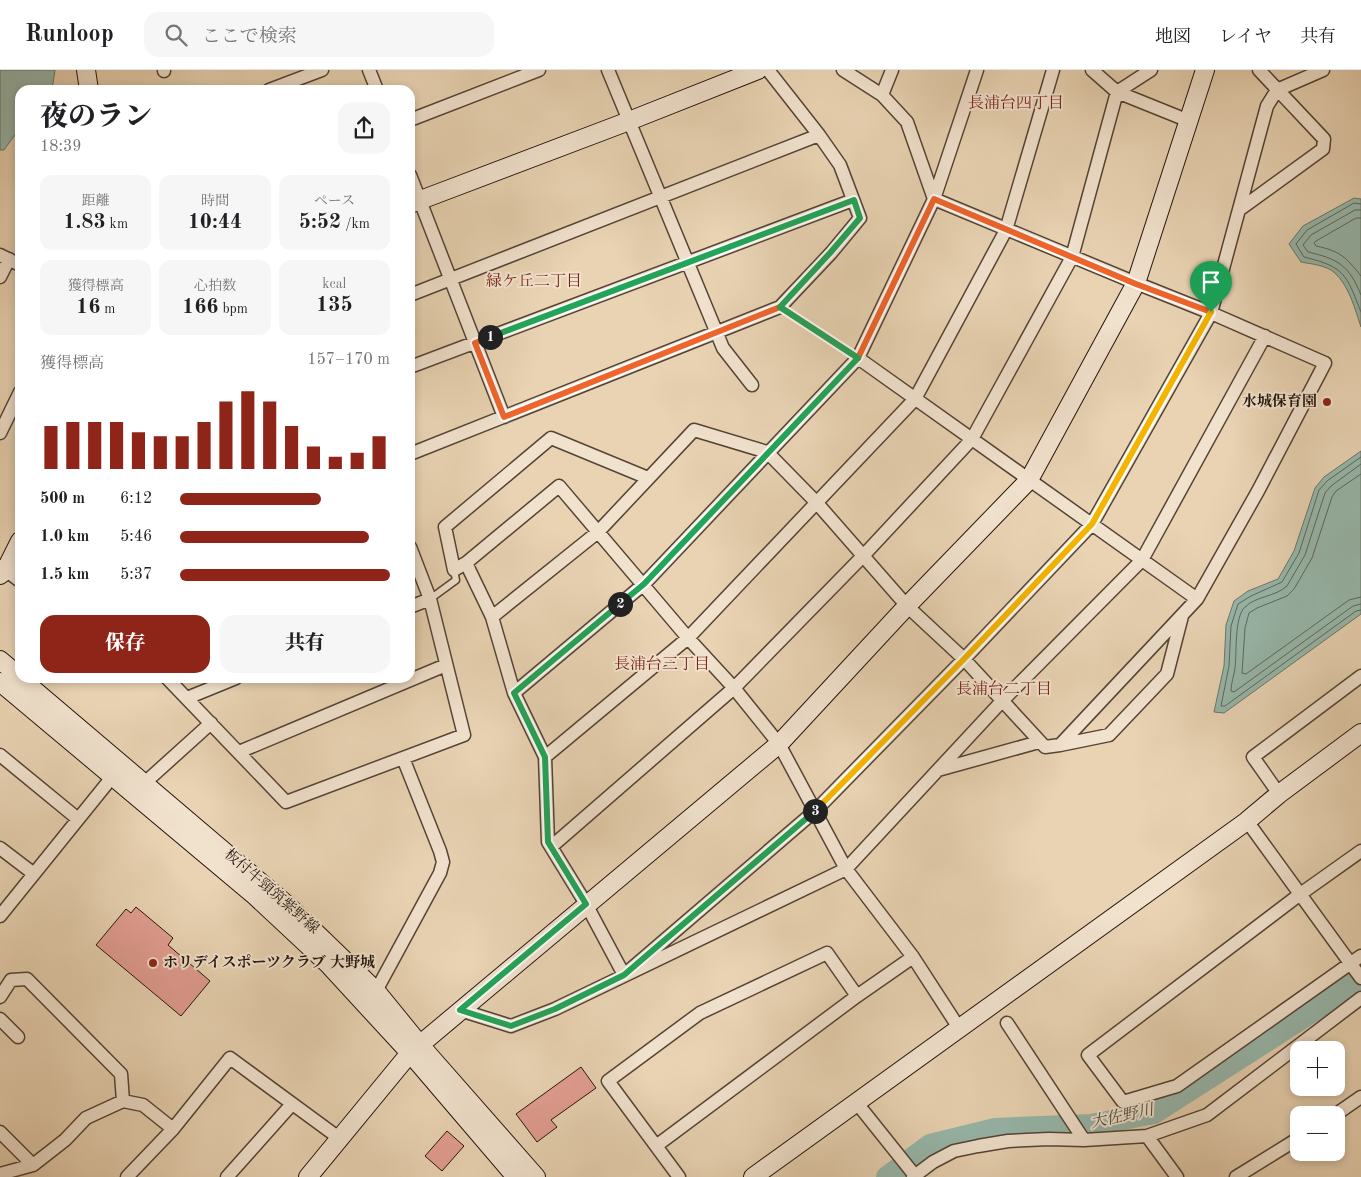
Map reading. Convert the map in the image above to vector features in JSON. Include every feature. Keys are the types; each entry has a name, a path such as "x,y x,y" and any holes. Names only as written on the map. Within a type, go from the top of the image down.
{"street":[{"path":"86,70 88,85"},
{"path":"282,85 322,70"},
{"path":"370,70 375,85"},
{"path":"415,118 539,70"},
{"path":"608,70 723,348 752,385"},
{"path":"504,417 450,279 415,202 758,70"},
{"path":"415,452 780,307 830,253 860,218 854,200 840,165 768,70"},
{"path":"843,70 882,94 907,122 934,199 1136,284 1211,312 1325,363 1258,492 1197,599 1060,745"},
{"path":"882,94 892,70"},
{"path":"514,693 644,584 858,358 934,199 977,70"},
{"path":"545,757 688,638 915,399 1006,230 1053,70"},
{"path":"1092,70 1117,92 1189,121"},
{"path":"551,847 734,688 863,556 972,439 1072,257 1117,92 1150,70"},
{"path":"308,1177 415,1049 778,744 907,606 1029,480 1136,284 1205,70"},
{"path":"1239,210 1323,149 1324,138 1259,70"},
{"path":"624,975 815,811 964,659 1092,524 1211,312 1267,106 1277,90 1323,70"},
{"path":"415,293 819,135"},
{"path":"415,365 854,200"},
{"path":"0,277 10,260"},
{"path":"460,1010 511,1026 555,1009 846,869 1002,701 1142,560 1265,336"},
{"path":"858,358 1197,599"},
{"path":"0,433 15,402"},
{"path":"492,617 598,532 694,430 767,452 816,502 907,606 964,659 1045,747 1108,735 1167,674 1182,614"},
{"path":"648,478 551,438 445,527 454,570 559,486 688,638 734,688 778,744 846,869 913,957 959,1028"},
{"path":"15,549 2,571 15,578"},
{"path":"172,683 286,802 464,735 430,599 415,560"},
{"path":"466,562 492,617 514,693 545,757 548,842 586,904 624,975"},
{"path":"415,605 430,599"},
{"name":"板付牛頸筑紫野線","path":"0,660 15,673"},
{"path":"415,678 446,665"},
{"path":"1278,794 1253,757 1361,676"},
{"name":"板付牛頸筑紫野線","path":"0,682 113,776 139,788 286,904 376,991 415,1049 516,1177"},
{"name":"板付牛頸筑紫野線","path":"26,683 328,964 415,1049 536,1177"},
{"path":"187,698 224,683"},
{"path":"239,752 403,683"},
{"path":"139,788 211,722"},
{"path":"753,1177 1247,821 1278,794 1361,733"},
{"path":"938,770 1039,742"},
{"path":"0,755 78,819"},
{"path":"376,991 440,873 442,862 440,851 403,758"},
{"path":"0,916 113,776"},
{"path":"1247,821 1299,895 1356,960 1361,978"},
{"path":"0,848 34,874"},
{"path":"1356,960 1177,1086 1123,1102 1088,1054 1299,895 1361,851"},
{"path":"679,1177 608,1080 700,1013 827,953 857,996"},
{"path":"656,1146 857,996 913,957"},
{"path":"0,997 11,980 27,979 121,1074 123,1102"},
{"path":"856,1102 914,1177 933,1162 954,1151 978,1146 1008,1141 1049,1138 1084,1140 1147,1136 1207,1115 1361,998"},
{"path":"0,1019 18,1037"},
{"path":"1007,1024 1084,1140"},
{"path":"127,1177 173,1129 230,1058 339,1138"},
{"path":"1345,1108 1361,1097"},
{"path":"0,1174 33,1165 66,1140 86,1118 123,1102 142,1105 173,1129"},
{"path":"226,1177 292,1104"},
{"path":"0,1132 33,1165"},
{"path":"1147,1136 1177,1177"},
{"path":"1236,1177 1290,1144"}],"lane":[{"path":"780,307 858,358"},
{"path":"430,599 456,580 454,570"}],"water":[{"path":"0,70 55,70 53,85 15,85 15,135 4,150 0,150"},
{"path":"1354,198 1361,199 1361,327 1351,298 1340,278 1327,268 1301,262 1289,244 1303,226"},
{"path":"1361,451 1361,614 1224,713 1214,712 1224,666 1226,625 1234,601 1248,591 1278,579 1294,551 1315,488 1324,477"}],"building":[{"name":"ホリデイスポーツクラブ 大野城","path":"136,907 173,938 168,945 210,981 181,1016 96,945 126,909 131,913"},
{"path":"581,1067 596,1088 551,1120 557,1127 537,1142 516,1114"},
{"path":"447,1131 464,1146 442,1171 425,1156"}],"waterway":[{"name":"大佐野川","path":"887,1177 930,1145 995,1129 1091,1125 1154,1113 1324,1004 1361,977"}],"place":[{"name":"水城保育園","path":"1327,402"},
{"name":"ホリデイスポーツクラブ 大野城","path":"153,963"}],"district":[{"name":"長浦台四丁目","path":"1016,104"},
{"name":"緑ケ丘二丁目","path":"534,282"},
{"name":"長浦台三丁目","path":"662,665"},
{"name":"長浦台二丁目","path":"1004,690"}],"route":[{"path":"1211,312 1092,524 964,659 815,811 624,975 555,1009 511,1026 460,1010 586,904 548,842 545,757 514,693 644,584 858,358 819,332 780,307 860,218 854,200 475,343 504,417 780,307 858,358 934,199 1136,284 1211,312"}]}
